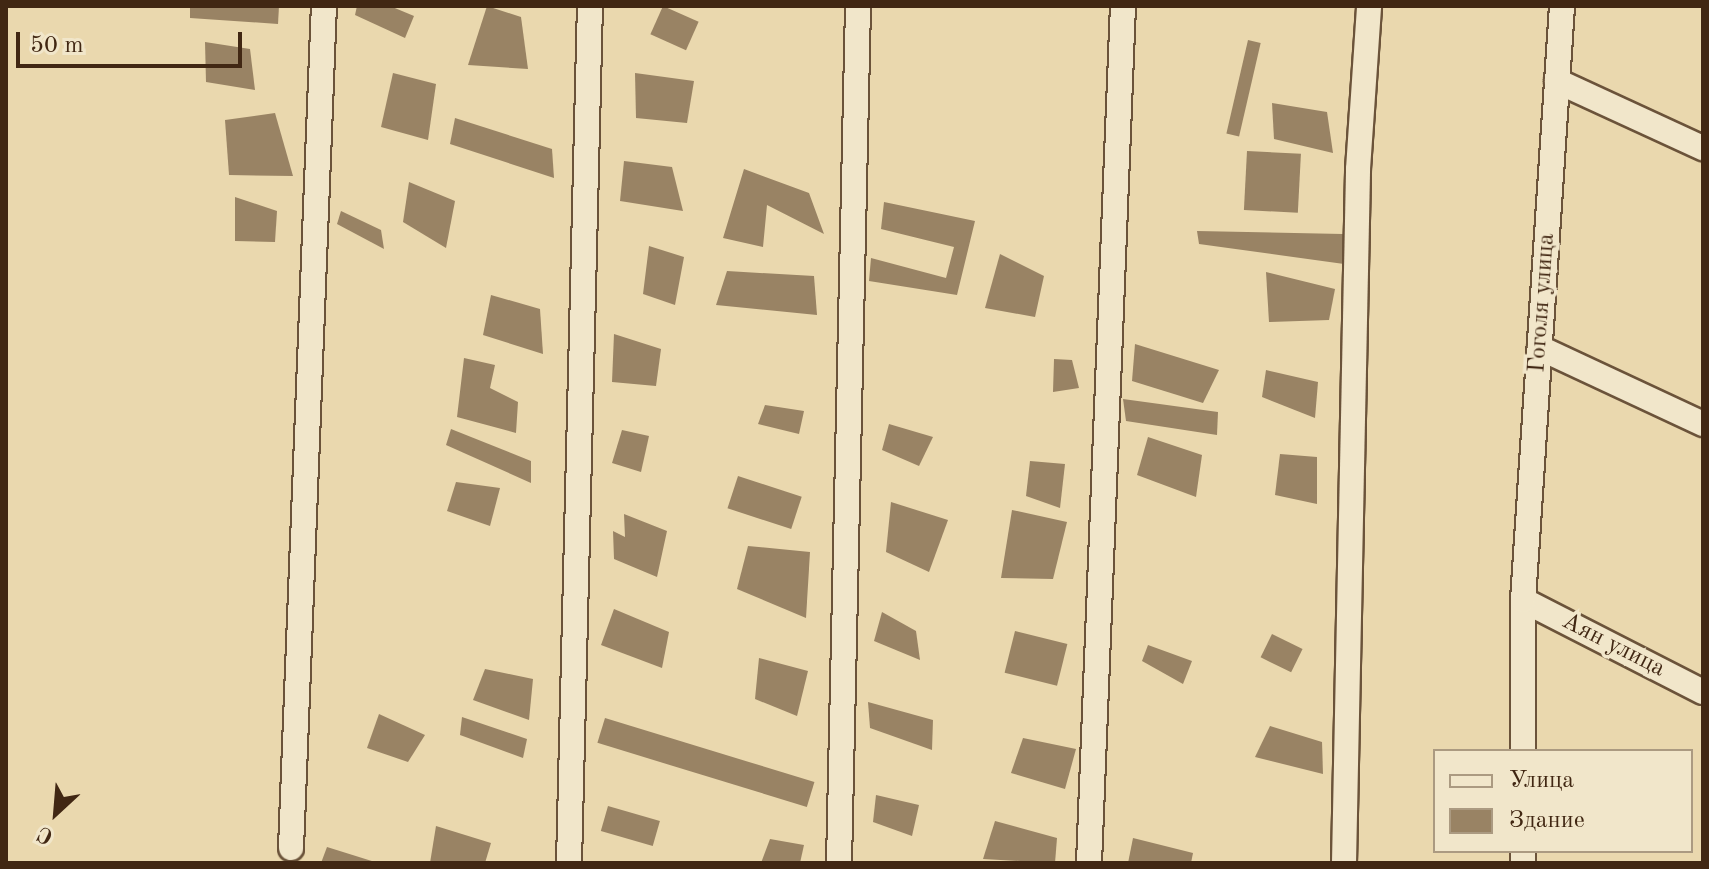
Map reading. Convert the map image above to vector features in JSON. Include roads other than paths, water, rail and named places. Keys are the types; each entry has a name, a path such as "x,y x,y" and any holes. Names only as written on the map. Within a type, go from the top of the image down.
{"street":[{"path":"291,848 324,6"},
{"path":"569,863 590,6"},
{"path":"839,863 858,6"},
{"path":"1089,863 1123,6"},
{"path":"1344,863 1358,169 1369,6"},
{"name":"Гоголя улица","path":"1523,749 1523,600 1562,6"},
{"path":"1557,81 1703,148"},
{"path":"1540,348 1703,424"},
{"name":"Аян улица","path":"1523,600 1703,692"}]}
